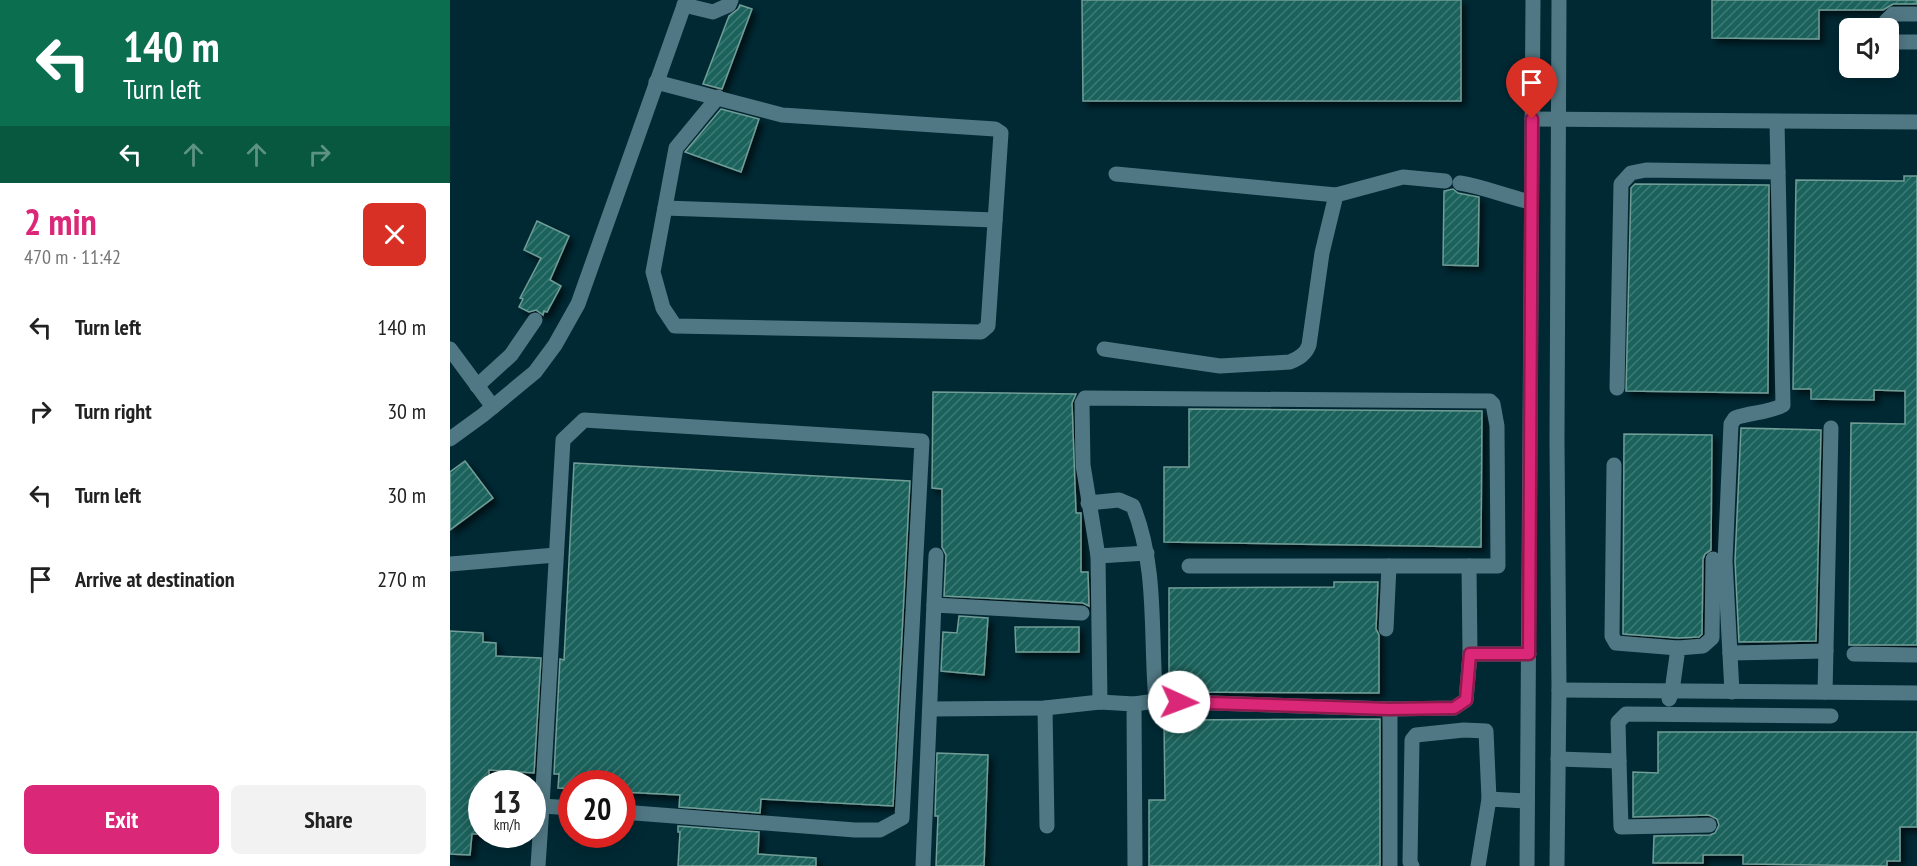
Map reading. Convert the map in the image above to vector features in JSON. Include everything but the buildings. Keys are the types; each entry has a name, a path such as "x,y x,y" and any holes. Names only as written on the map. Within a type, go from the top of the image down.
{"street":[{"path":"450,439 535,372 555,345 578,304 685,3 712,12 729,5 731,0"},
{"path":"1527,866 1533,0"},
{"path":"1557,866 1559,0"},
{"path":"1889,18 1893,14 1917,15"},
{"path":"1899,42 1917,42"},
{"path":"656,82 718,97 782,115 995,129 1001,133 988,326 981,332 675,326 663,308 653,272 676,148 718,97"},
{"path":"1532,119 1917,122"},
{"path":"1732,692 1725,561 1731,424 1735,418 1775,410 1783,405 1777,122"},
{"path":"1617,388 1621,184 1631,173 1646,170 1778,172"},
{"path":"1116,174 1336,195 1403,177 1480,186 1509,198 1531,202"},
{"path":"1104,349 1220,366 1290,362 1299,358 1309,345 1322,253 1336,195"},
{"path":"665,208 995,220"},
{"path":"1530,306 1558,305"},
{"path":"477,386 511,355 535,320"},
{"path":"450,349 493,407"},
{"path":"1100,702 1098,555 1083,465 1082,403 1085,398 1490,401 1493,404 1497,426 1497,566 1189,566"},
{"path":"544,770 563,440 584,420 922,441 902,818 880,830 855,830 636,813"},
{"path":"1825,693 1831,428"},
{"path":"1614,465 1612,636 1616,643 1678,648 1703,646 1712,638 1713,559"},
{"path":"1088,503 1119,500 1133,506 1139,520 1149,566 1156,701"},
{"path":"1098,555 1147,553"},
{"path":"450,564 556,555"},
{"path":"923,866 936,555"},
{"path":"1386,629 1389,566"},
{"path":"930,709 1046,708 1100,702 1134,704 1156,701 1389,709 1454,708 1466,700 1470,654 1469,566"},
{"path":"934,605 1082,613"},
{"path":"1662,714 1672,691 1678,648"},
{"path":"1730,653 1826,651"},
{"path":"1470,654 1529,654"},
{"path":"1854,654 1917,655"},
{"path":"1559,690 1917,693"},
{"path":"1134,704 1135,866"},
{"path":"1046,708 1047,826"},
{"path":"1389,709 1390,866"},
{"path":"1708,825 1621,827 1618,722 1626,714 1832,716"},
{"path":"1412,866 1410,862 1412,740 1416,735 1464,730 1486,731 1489,798 1478,866"},
{"path":"1558,759 1619,761"},
{"path":"1489,798 1527,801"},
{"path":"538,866 539,848"}],"route":[{"path":"1179,702 1389,709 1454,708 1466,700 1470,654 1529,654 1532,119"}]}
